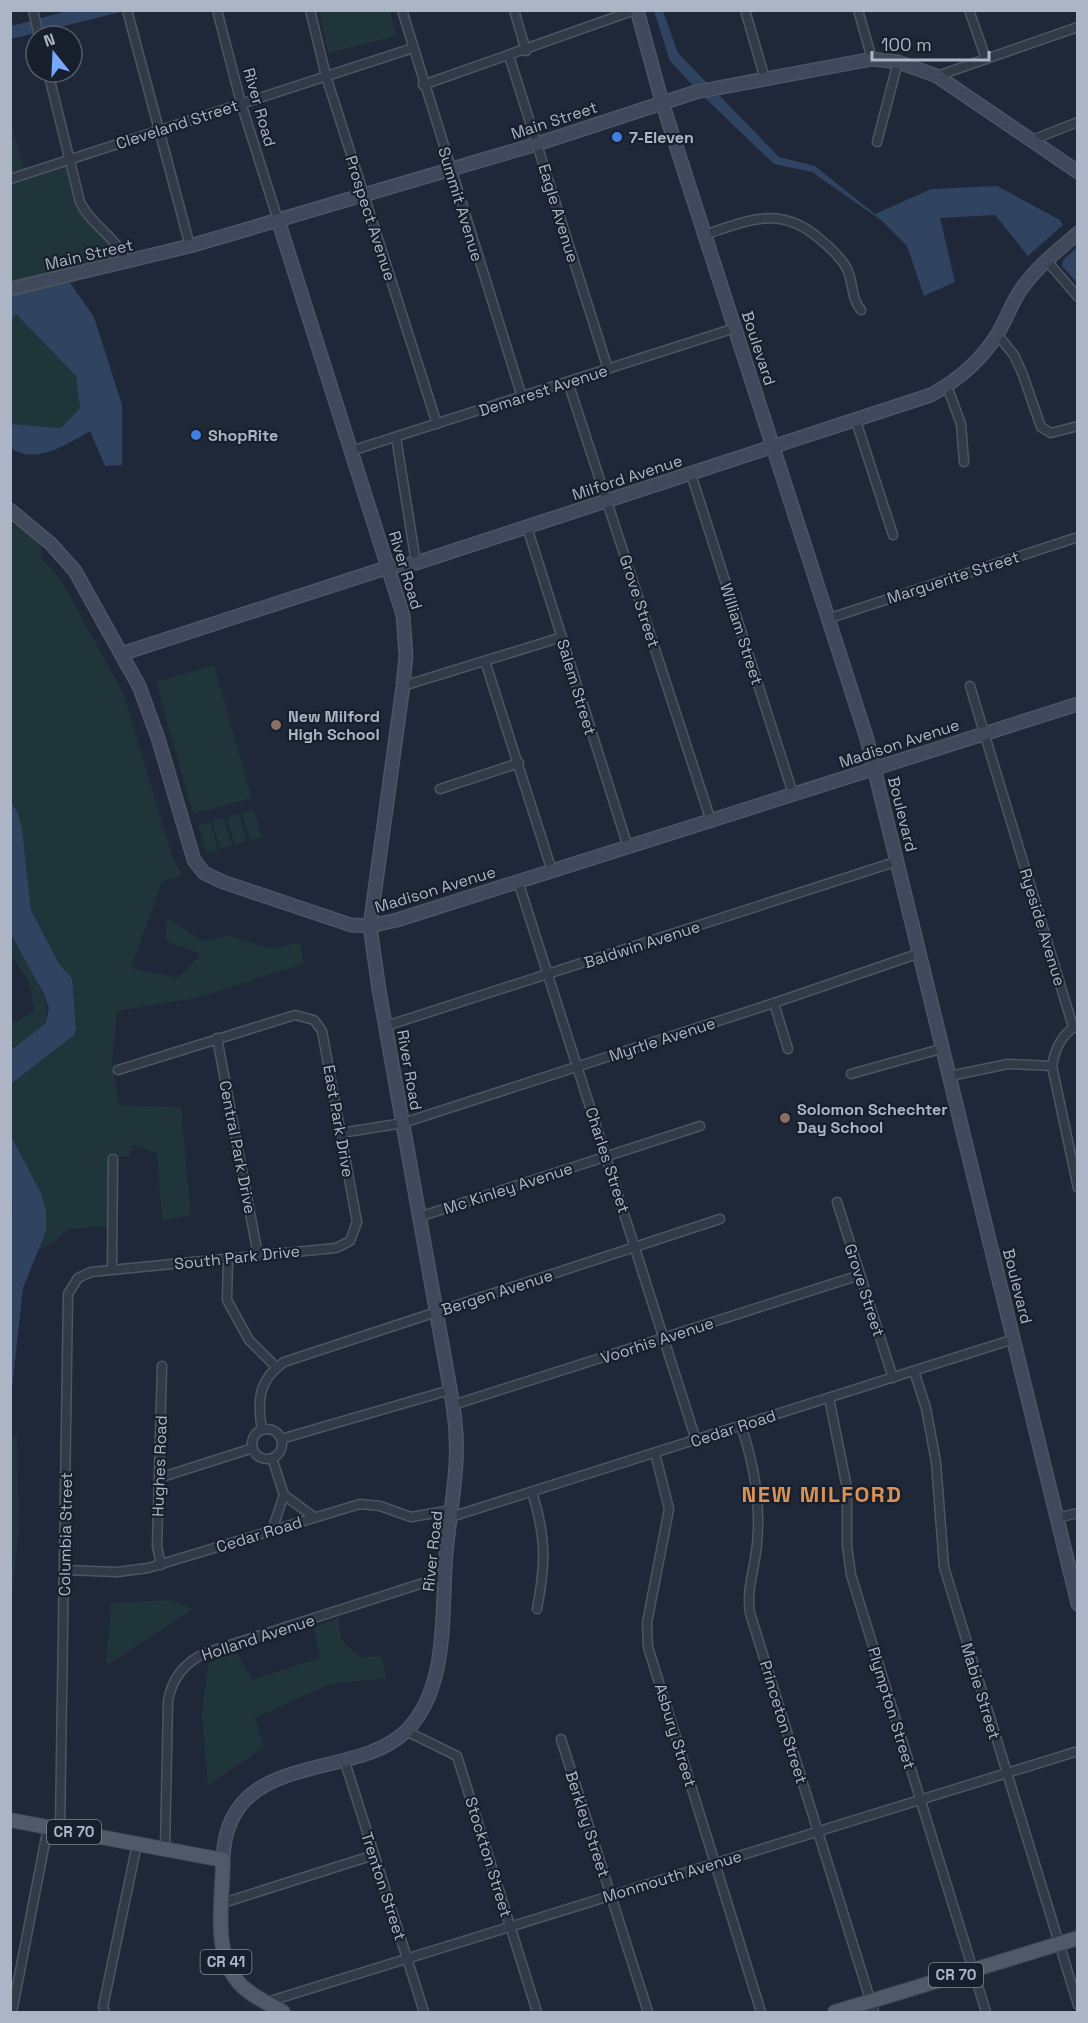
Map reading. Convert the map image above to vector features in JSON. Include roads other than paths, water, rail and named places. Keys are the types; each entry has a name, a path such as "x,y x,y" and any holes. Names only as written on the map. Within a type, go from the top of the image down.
{"main road":[{"name":"CR 70","path":"10,1820 223,1860"},
{"name":"River Road","path":"223,1860 222,1943 227,1964 240,1984 283,2013"},
{"name":"CR 70","path":"836,2013 872,2007 973,1970 1077,1938"}],"street":[{"name":"River Road","path":"217,10 241,103 351,451 400,597 405,628 403,686 370,926 453,1405 458,1453 436,1668 425,1702 406,1731 386,1746 287,1775 261,1789 234,1818 225,1841 223,1860"},
{"name":"Prospect Avenue","path":"310,10 326,76 437,424"},
{"name":"Summit Avenue","path":"402,10 423,85 522,397"},
{"path":"514,10 526,51"},
{"path":"423,85 509,57 636,10"},
{"name":"Boulevard","path":"636,10 662,102 830,618 875,768 1077,1604"},
{"path":"745,10 765,79"},
{"path":"858,10 872,59"},
{"path":"969,10 986,59"},
{"path":"127,11 190,246"},
{"path":"937,76 1077,27"},
{"name":"Cleveland Street","path":"10,179 413,48"},
{"name":"Eagle Avenue","path":"509,57 608,369"},
{"name":"Main Street","path":"15,288 190,246 537,144 696,92 872,59 898,62 937,76 1077,172"},
{"path":"877,142 898,62"},
{"path":"51,84 69,159 85,212 119,246 126,263"},
{"path":"1032,140 1077,122"},
{"path":"704,235 754,218 774,217 801,226 812,232 842,260 852,280 855,302 861,310"},
{"name":"Milford Avenue","path":"121,654 389,567 416,563 908,404 947,386 976,361 997,334 1021,289 1077,233"},
{"path":"1047,261 1077,297"},
{"name":"Demarest Avenue","path":"351,451 735,328"},
{"path":"997,334 1014,355 1041,427 1051,433 1058,433 1077,426"},
{"name":"Grove Street","path":"568,382 711,821"},
{"path":"947,386 961,424 964,462"},
{"path":"856,421 893,535"},
{"path":"396,437 416,563"},
{"name":"William Street","path":"691,474 793,794"},
{"name":"Madison Avenue","path":"10,510 51,544 75,571 121,654 149,712 186,840 194,860 204,873 344,924 370,926 397,920 985,733 1077,706"},
{"name":"Salem Street","path":"527,527 628,847"},
{"name":"Marguerite Street","path":"830,618 1077,537"},
{"path":"403,686 562,637"},
{"path":"485,661 552,871"},
{"name":"Ryeside Avenue","path":"970,686 1075,1026 1057,1046 1052,1066"},
{"path":"440,789 519,763"},
{"name":"Baldwin Avenue","path":"386,1026 898,861"},
{"name":"Charles Street","path":"518,881 696,1440"},
{"name":"Myrtle Avenue","path":"341,1133 403,1123 774,1003 920,953"},
{"path":"774,1003 788,1049"},
{"name":"East Park Drive","path":"217,1038 295,1015 308,1016 322,1031 357,1222 355,1233"},
{"path":"118,1070 217,1038"},
{"name":"Central Park Drive","path":"217,1038 258,1255"},
{"path":"851,1074 944,1048"},
{"path":"950,1076 1008,1064 1052,1066 1077,1188"},
{"name":"Mc Kinley Avenue","path":"419,1217 700,1126"},
{"path":"112,1269 113,1159"},
{"name":"Grove Street","path":"837,1202 892,1377"},
{"name":"Bergen Avenue","path":"276,1367 293,1358 720,1219"},
{"name":"South Park Drive","path":"112,1269 336,1248 350,1241 355,1233"},
{"path":"228,1258 227,1300 249,1340 276,1367 260,1391 259,1412 262,1430"},
{"name":"Columbia Street","path":"12,2013 54,1828 64,1570 69,1294 72,1285 84,1274 112,1269"},
{"name":"Voorhis Avenue","path":"453,1405 860,1275"},
{"name":"Cedar Road","path":"64,1570 117,1572 161,1564 360,1504 380,1506 411,1516 451,1513 532,1491 1014,1339"},
{"name":"Hughes Road","path":"161,1564 157,1546 162,1366"},
{"name":"Mabie Street","path":"914,1371 926,1408 936,1462 944,1567 1077,2005"},
{"path":"281,1439 450,1390"},
{"name":"Plympton Street","path":"829,1398 847,1488 847,1546 851,1575 986,2013"},
{"name":"Princeton Street","path":"741,1425 753,1464 759,1504 757,1548 749,1591 750,1613 872,2007"},
{"path":"262,1430 275,1431 281,1439 280,1450 272,1458 260,1456 253,1448 255,1435 262,1430"},
{"path":"159,1478 253,1448"},
{"name":"Asbury Street","path":"654,1453 669,1509 647,1623 648,1647 762,2013"},
{"path":"272,1458 284,1495 314,1517"},
{"path":"532,1491 542,1522 545,1554 537,1609"},
{"path":"272,1530 284,1495"},
{"path":"1057,1518 1077,1513"},
{"name":"Holland Avenue","path":"165,1849 168,1701 174,1680 187,1664 205,1653 445,1576"},
{"name":"Stockton Street","path":"406,1731 457,1756 537,2013"},
{"name":"Berkley Street","path":"561,1739 648,2013"},
{"name":"Monmouth Avenue","path":"267,2002 1077,1751"},
{"name":"Trenton Street","path":"344,1759 424,2013"},
{"path":"105,2013 103,2007 137,1844"},
{"path":"222,1903 374,1855"}],"water":[{"path":"67,11 125,11 72,24 24,24 24,36 11,39 11,26"},
{"path":"654,11 663,11 678,53 779,157 815,166 875,214 931,189 997,186 1060,220 1063,225 1028,256 995,215 940,218 955,282 924,296 907,246 882,221 812,172 774,164 702,95 670,61"},
{"path":"1076,248 1078,250 1077,283 1062,266 1063,260"},
{"path":"66,277 94,317 122,405 122,465 105,466 90,431 52,451 41,454 20,453 11,448 11,424 61,428 80,408 76,376 16,314 11,321 10,288"},
{"path":"11,802 18,813 22,829 31,910 59,964 72,978 76,1029 74,1035 11,1084 11,1050 46,1023 49,1008 43,992 11,935"},
{"path":"11,1136 41,1193 46,1210 46,1231 23,1288 11,1397 10,1242 12,1204"}],"place":[{"name":"7-Eleven","path":"617,137"},
{"name":"ShopRite","path":"196,435"},
{"name":"New Milford High School","path":"276,725"},
{"name":"Solomon Schechter Day School","path":"785,1118"}],"district":[{"name":"NEW MILFORD","path":"822,1494"}]}
